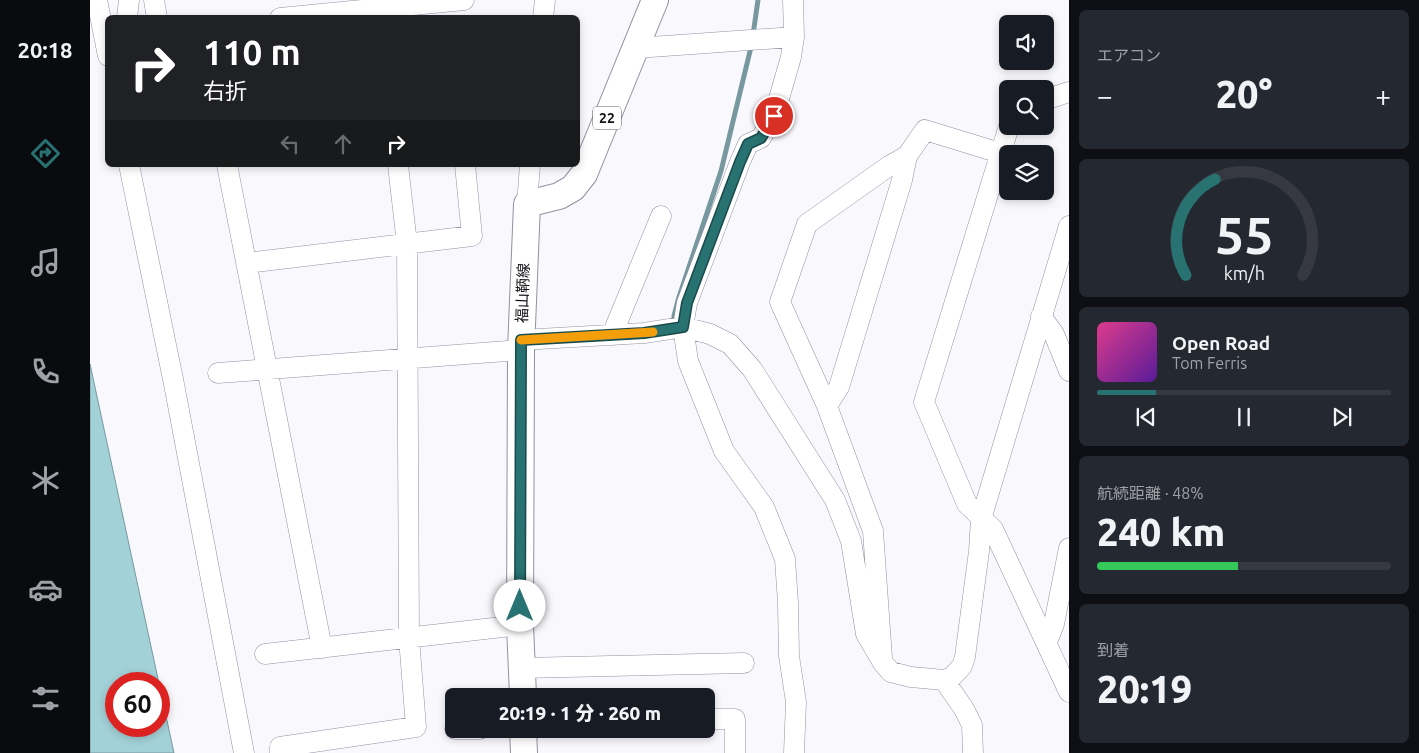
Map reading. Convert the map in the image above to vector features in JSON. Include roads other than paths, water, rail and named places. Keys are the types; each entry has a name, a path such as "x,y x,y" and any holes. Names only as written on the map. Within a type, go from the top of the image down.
{"main road":[{"name":"22","path":"527,204 559,196 574,188 584,174 654,0"},
{"name":"福山鞆線","path":"523,688 520,625 521,345 527,204"},
{"path":"523,738 524,753"}],"street":[{"path":"97,0 105,41"},
{"path":"127,15 129,0"},
{"path":"154,0 156,15"},
{"path":"311,15 464,0"},
{"path":"543,15 545,0"},
{"path":"793,0 794,36 791,57 774,116 761,138 748,144 677,328 688,361 724,451 764,507 785,559 789,656 796,702 794,753"},
{"path":"636,48 794,36"},
{"path":"1054,97 1069,92"},
{"path":"827,406 839,387 902,180 907,156 925,130 999,153"},
{"path":"883,663 873,531 827,406 780,302 807,224 889,166 907,156"},
{"path":"999,156 924,402 967,504 993,529 1069,692"},
{"path":"129,167 173,379 244,753"},
{"path":"227,167 322,648"},
{"path":"280,753 280,746 416,727 409,638 407,244 398,167"},
{"path":"247,263 472,236 465,167"},
{"path":"527,204 530,167"},
{"path":"612,335 661,216"},
{"path":"218,373 407,358 677,328 710,334 730,344 752,369 835,500 851,541 866,634 883,663 890,672 911,677 944,680 952,677 962,666 965,657 979,551 981,519 1041,316 1065,254 1069,226"},
{"path":"1041,316 1054,334 1069,372"},
{"path":"1047,642 1054,624 1069,548"},
{"path":"265,654 520,625"},
{"path":"522,668 744,662"},
{"path":"944,680 964,709 972,725 973,753"},
{"path":"715,719 735,719 735,753"}],"water":[{"path":"90,364 157,672 105,672 105,737 170,737 170,734 174,753 90,753"}],"waterway":[{"path":"753,35 758,0"},
{"path":"674,324 679,297 721,171 752,43"}]}
